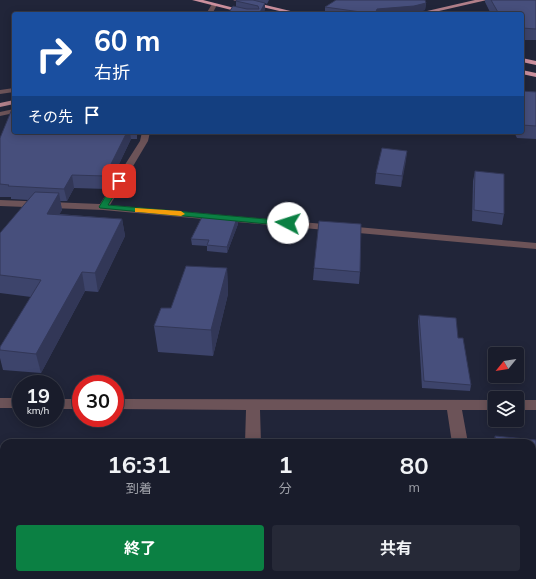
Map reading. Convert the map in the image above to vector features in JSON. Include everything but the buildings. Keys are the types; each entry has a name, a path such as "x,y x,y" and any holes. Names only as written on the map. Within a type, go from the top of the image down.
{"highway":[{"path":"195,0 246,12"},
{"path":"236,0 291,12"},
{"path":"524,60 536,63"},
{"path":"524,72 536,75"}],"main road":[{"path":"427,12 484,0"},
{"path":"0,105 12,102"}],"street":[{"path":"210,12 214,5"},
{"path":"0,92 12,90"},
{"path":"0,114 12,111"},
{"path":"102,207 144,141 146,134"},
{"path":"0,202 102,207 536,246"},
{"path":"0,403 12,403"},
{"path":"124,404 488,405"},
{"path":"253,405 253,439"},
{"path":"524,405 536,405"},
{"path":"454,406 459,439"}],"slow traffic":[{"path":"138,210 181,214"}],"route":[{"path":"119,181 102,207 288,223"}]}
